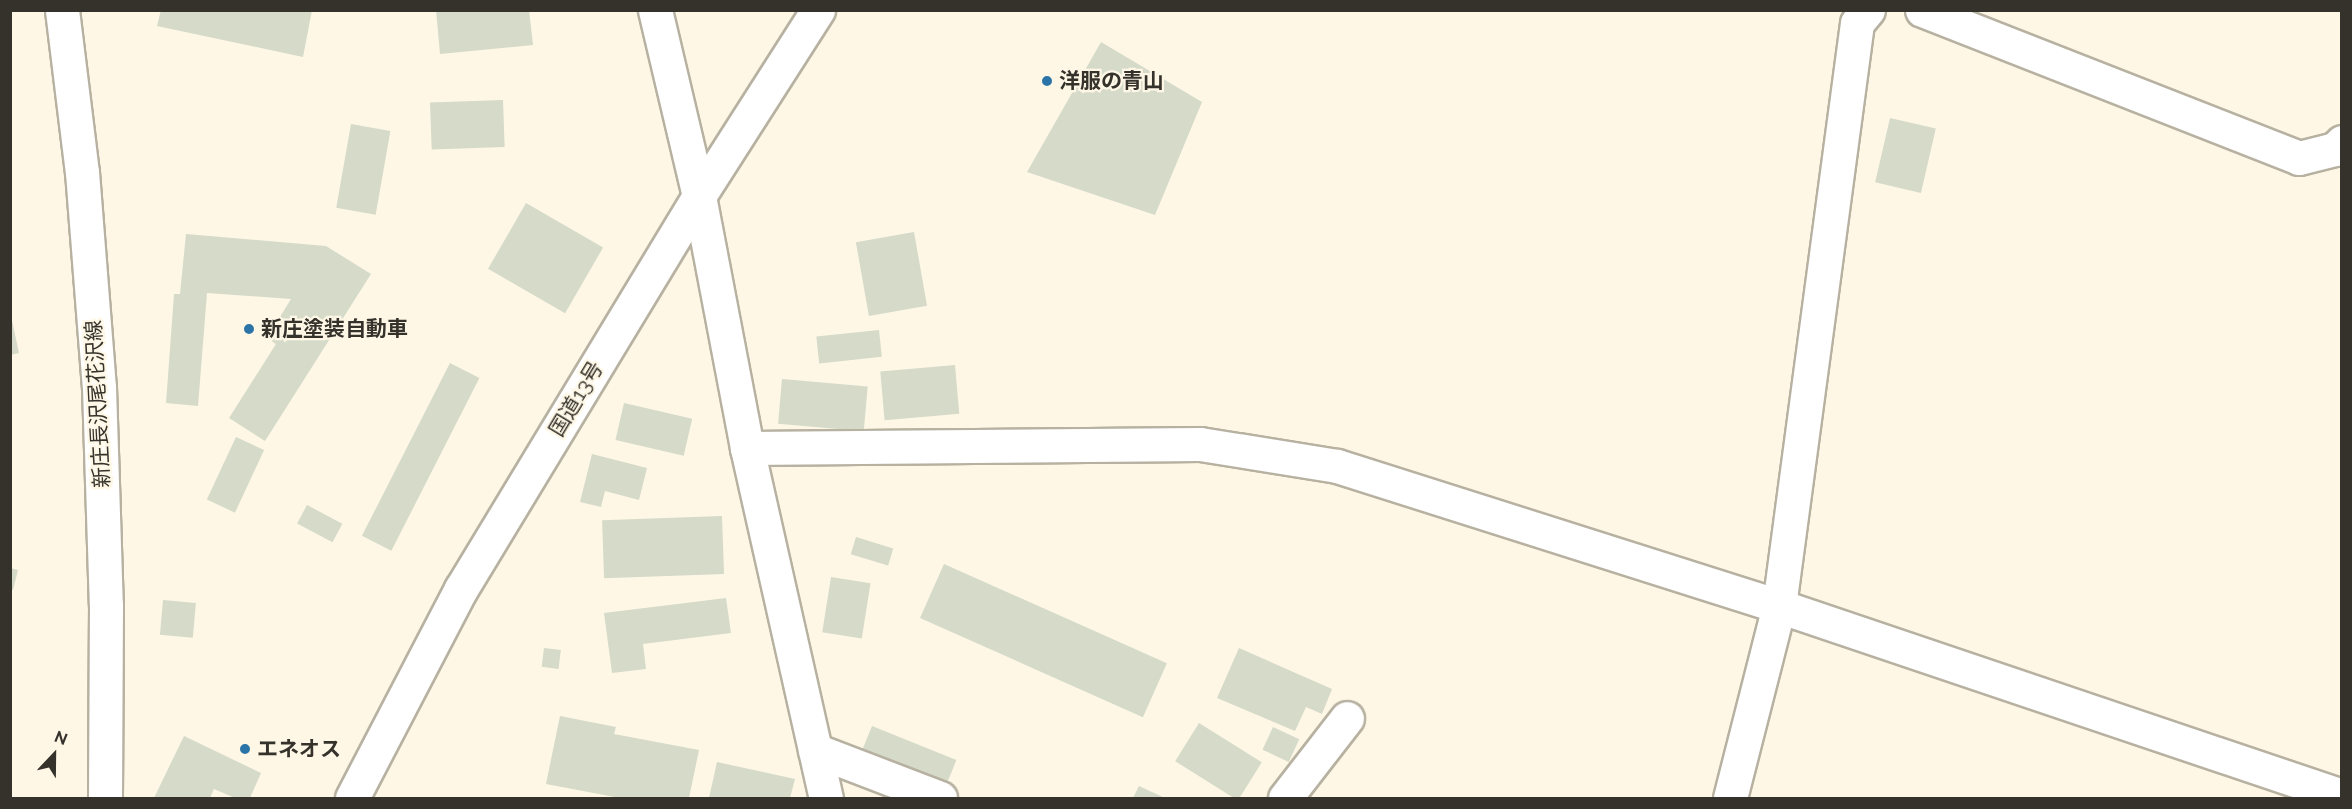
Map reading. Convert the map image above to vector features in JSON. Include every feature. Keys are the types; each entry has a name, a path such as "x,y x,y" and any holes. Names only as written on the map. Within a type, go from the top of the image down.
{"main road":[{"name":"新庄長沢尾花沢線","path":"62,10 82,172 99,387 106,605 105,798"},
{"path":"655,10 699,196 747,448 826,798"},
{"name":"国道13号","path":"352,798 461,589 699,196 818,10"},
{"path":"1730,798 1779,606 1857,23 1868,10"},
{"path":"1922,10 2299,158 2335,149 2342,142"},
{"path":"747,448 1200,444 1337,466 1779,606 2342,796"},
{"path":"1285,798 1347,718"},
{"path":"815,750 940,798"}],"building":[{"path":"161,10 312,10 303,57 157,26"},
{"path":"436,10 529,10 533,45 440,54"},
{"path":"1101,42 1202,102 1155,215 1027,172"},
{"path":"503,100 505,147 432,150 430,103"},
{"path":"1890,118 1936,129 1921,193 1875,182"},
{"path":"351,124 390,131 376,215 336,208"},
{"path":"526,203 603,248 565,313 488,269"},
{"path":"914,232 927,306 869,316 856,242"},
{"path":"186,234 326,246 371,274 265,441 229,418 276,344 267,338 291,299 207,293 198,406 166,403 174,294 180,294"},
{"path":"10,311 19,353 10,355"},
{"path":"879,330 882,357 819,363 816,337"},
{"path":"450,363 479,378 391,551 362,536"},
{"path":"955,365 959,414 885,420 880,372"},
{"path":"782,379 868,386 864,431 778,424"},
{"path":"624,403 692,419 684,456 615,440"},
{"path":"236,437 264,450 235,513 207,500"},
{"path":"592,454 647,468 639,500 605,491 601,507 580,502"},
{"path":"307,505 342,524 332,542 297,524"},
{"path":"722,516 724,574 604,578 602,520"},
{"path":"856,537 893,548 888,566 851,554"},
{"path":"944,564 1167,663 1143,717 920,618"},
{"path":"10,568 18,570 13,590 10,589"},
{"path":"831,577 871,583 862,639 822,632"},
{"path":"726,598 731,633 643,644 646,669 612,673 604,613"},
{"path":"163,600 196,603 193,638 160,635"},
{"path":"544,648 561,650 559,669 542,667"},
{"path":"1239,648 1332,689 1322,714 1306,707 1295,731 1217,698"},
{"path":"560,716 616,727 614,734 699,750 689,798 620,798 546,784"},
{"path":"1199,723 1262,762 1239,798 1234,798 1175,761"},
{"path":"872,726 956,760 944,792 859,758"},
{"path":"1273,727 1299,739 1289,762 1262,750"},
{"path":"184,736 261,773 250,798 235,798 214,789 210,798 154,798"},
{"path":"717,762 795,779 790,798 709,798"},
{"path":"1139,786 1165,798 1133,798"}],"place":[{"name":"洋服の青山","path":"1047,81"},
{"name":"新庄塗装自動車","path":"249,329"},
{"name":"エネオス","path":"245,749"}]}
